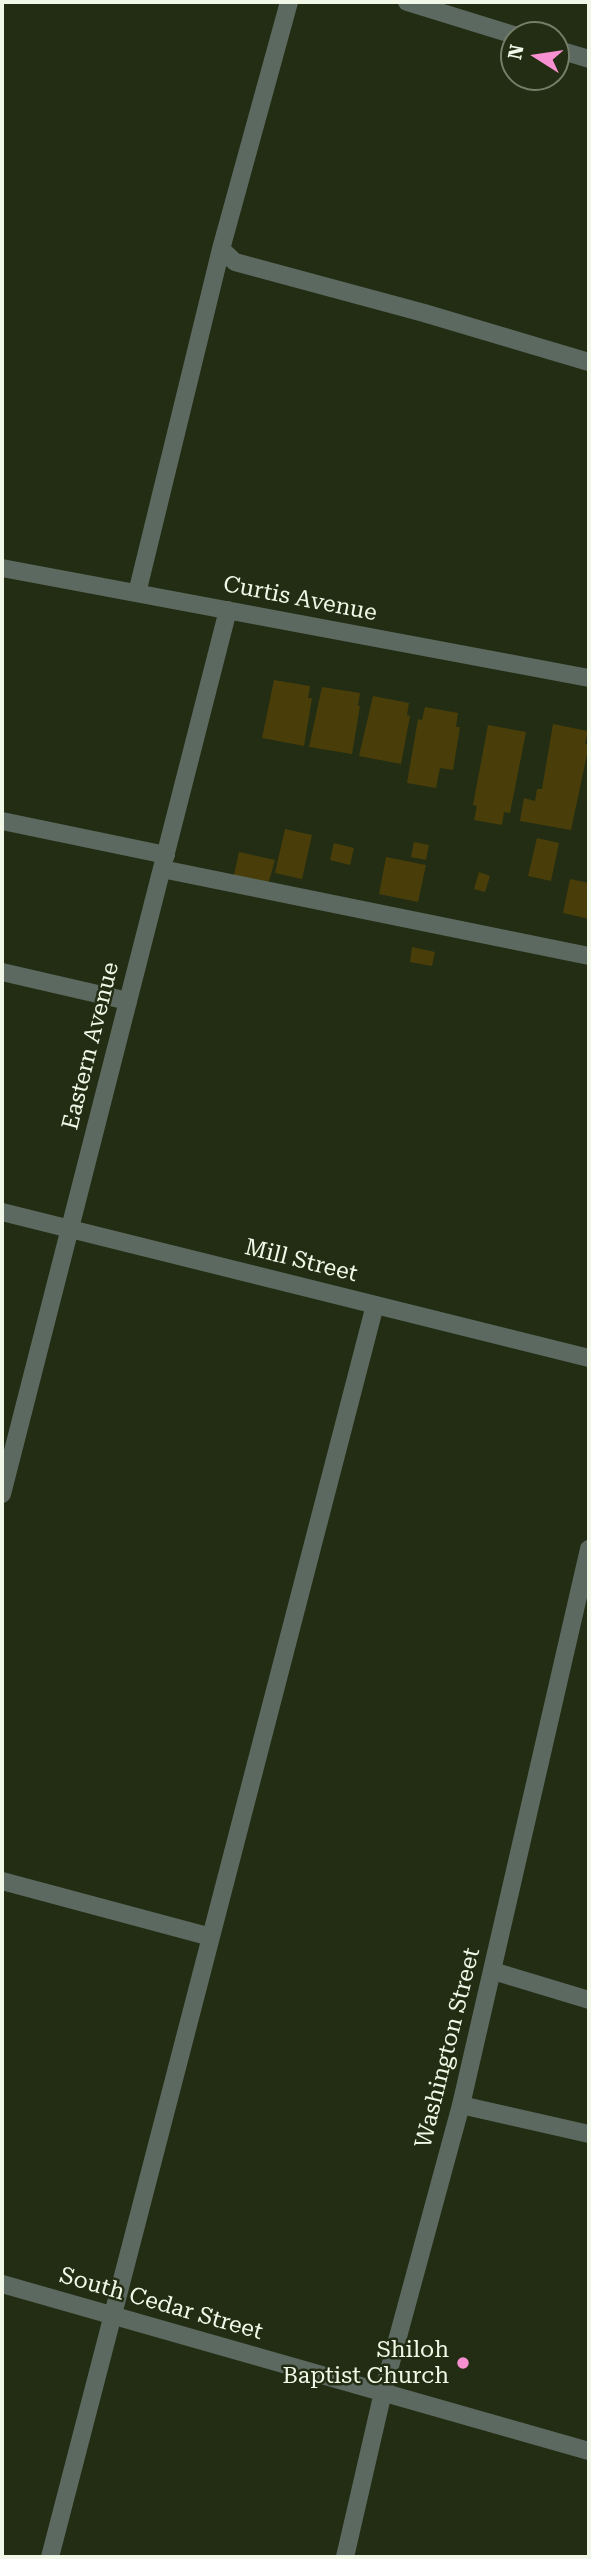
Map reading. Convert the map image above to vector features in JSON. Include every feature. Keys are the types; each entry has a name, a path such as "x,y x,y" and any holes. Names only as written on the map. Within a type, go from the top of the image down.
{"street":[{"path":"137,593 221,249 289,2"},
{"path":"407,2 500,32"},
{"path":"570,53 589,59"},
{"path":"221,249 235,262 424,313 589,362"},
{"name":"Curtis Avenue","path":"2,568 589,678"},
{"name":"Eastern Avenue","path":"2,1494 228,610"},
{"path":"2,821 164,862 589,956"},
{"path":"2,972 128,1002"},
{"name":"Mill Street","path":"2,1212 589,1358"},
{"path":"50,2557 375,1305"},
{"name":"Washington Street","path":"345,2557 383,2392 461,2105 589,1549"},
{"path":"2,1881 211,1937"},
{"path":"493,1971 589,2000"},
{"path":"461,2105 589,2134"},
{"name":"South Cedar Street","path":"2,2284 589,2451"}],"building":[{"path":"274,680 310,686 308,698 312,698 304,746 262,738"},
{"path":"322,687 360,693 352,754 309,747"},
{"path":"373,696 409,703 407,715 410,716 401,764 359,756"},
{"path":"425,707 458,713 456,727 460,727 453,770 440,768 436,788 407,783 418,719 422,720"},
{"path":"553,724 588,731 585,744 589,745 571,830 520,821 524,798 535,801 537,789 542,789"},
{"path":"488,725 526,732 510,813 504,812 502,825 474,820 477,806 473,805"},
{"path":"285,829 312,835 302,879 275,873"},
{"path":"537,838 559,843 551,881 528,876"},
{"path":"414,842 429,845 426,860 411,857"},
{"path":"334,843 354,848 350,865 330,860"},
{"path":"239,852 275,860 267,888 233,879"},
{"path":"386,857 426,865 418,902 379,894"},
{"path":"479,872 490,876 485,892 474,889"},
{"path":"570,879 589,883 589,919 563,913"},
{"path":"412,947 435,952 432,966 410,962"}],"place":[{"name":"Shiloh Baptist Church","path":"463,2363"}]}
